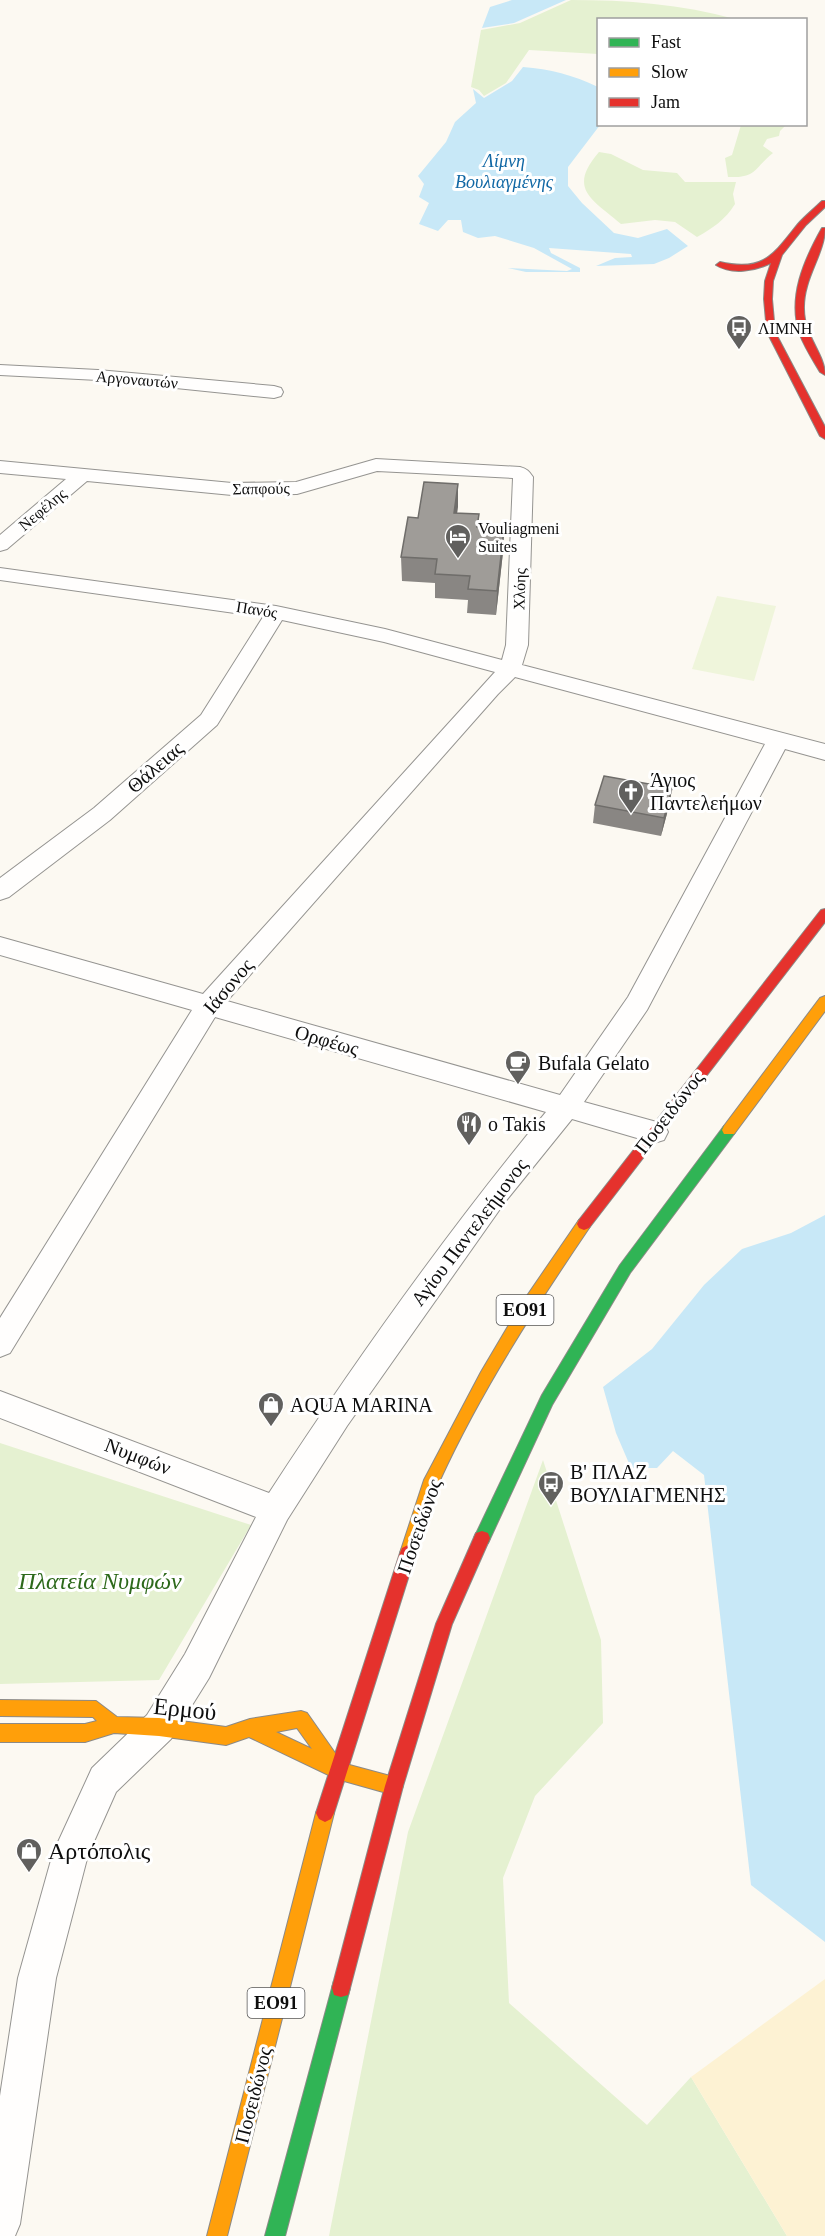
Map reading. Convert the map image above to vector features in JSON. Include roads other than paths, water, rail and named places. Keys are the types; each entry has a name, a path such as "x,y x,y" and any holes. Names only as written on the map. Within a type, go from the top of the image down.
{"main road":[{"path":"720,265 740,270 763,266 778,255 803,223 825,203"},
{"path":"825,230 801,286 784,301 771,333 825,436"},
{"path":"778,255 769,281 784,301 825,372"},
{"name":"Ποσειδώνος","path":"218,2236 312,1857 337,1770 432,1480 486,1377 525,1310 568,1244 825,913"},
{"name":"ΕΟ91","path":"275,2236 394,1786 444,1624 507,1482 547,1400 625,1269 825,1000"},
{"path":"0,1708 96,1709 114,1725"},
{"name":"Ερμού","path":"0,1733 85,1733 114,1725 159,1727 226,1736 250,1728 301,1719 337,1770"},
{"path":"250,1728 337,1770 394,1786"}],"street":[{"name":"Αργοναυτών","path":"0,370 98,375 274,392"},
{"name":"Σαπφούς","path":"0,467 232,489 297,488 376,465 520,473"},
{"name":"Χλόης","path":"510,670 517,634 524,477 520,473"},
{"name":"Νεφέλης","path":"0,545 84,474"},
{"name":"Πανός","path":"0,574 276,612 385,636 510,670"},
{"name":"Θάλειας","path":"0,891 102,814 209,720 276,612"},
{"path":"510,670 779,738 825,752"},
{"name":"Ιάσονος","path":"0,1344 208,1006 490,689 510,670"},
{"name":"Αγίου Παντελεήμονος","path":"0,2224 37,1978 71,1854 104,1780 159,1727 197,1666 276,1510 336,1416 495,1194 565,1108 638,1003 779,738"},
{"name":"Ορφέως","path":"0,946 654,1132"},
{"name":"Νυμφών","path":"0,1404 276,1510"}],"water":[{"path":"512,0 566,0 514,23 482,28 490,7"},
{"name":"Λίμνη Βουλιαγμένης","path":"523,67 561,73 597,87 597,126 599,126 568,167 568,186 582,203 614,233 638,238 667,229 688,246 654,264 596,266 615,258 632,257 631,254 549,248 551,253 580,268 580,272 526,272 508,268 567,271 572,269 534,248 495,236 478,238 463,232 461,220 448,220 438,231 419,224 429,203 419,197 424,184 418,176 446,142 455,122 476,103 473,89 484,98 512,81"},
{"path":"825,1215 825,1942 751,1885 704,1475 673,1451 657,1468 631,1468 616,1433 603,1387 652,1349 704,1285 742,1249 791,1233"}],"place":[{"name":"ΛΙΜΝΗ","path":"739,351"},
{"name":"Vouliagmeni Suites","path":"458,560"},
{"name":"Άγιος Παντελεήμων","path":"631,815"},
{"name":"Bufala Gelato","path":"518,1086"},
{"name":"o Takis","path":"469,1147"},
{"name":"AQUA MARINA","path":"271,1428"},
{"name":"Β' ΠΛΑΖ ΒΟΥΛΙΑΓΜΕΝΗΣ","path":"551,1507"},
{"name":"Αρτόπολις","path":"29,1874"}],"park label":[{"name":"Πλατεία Νυμφών","path":"100,1581"}]}
